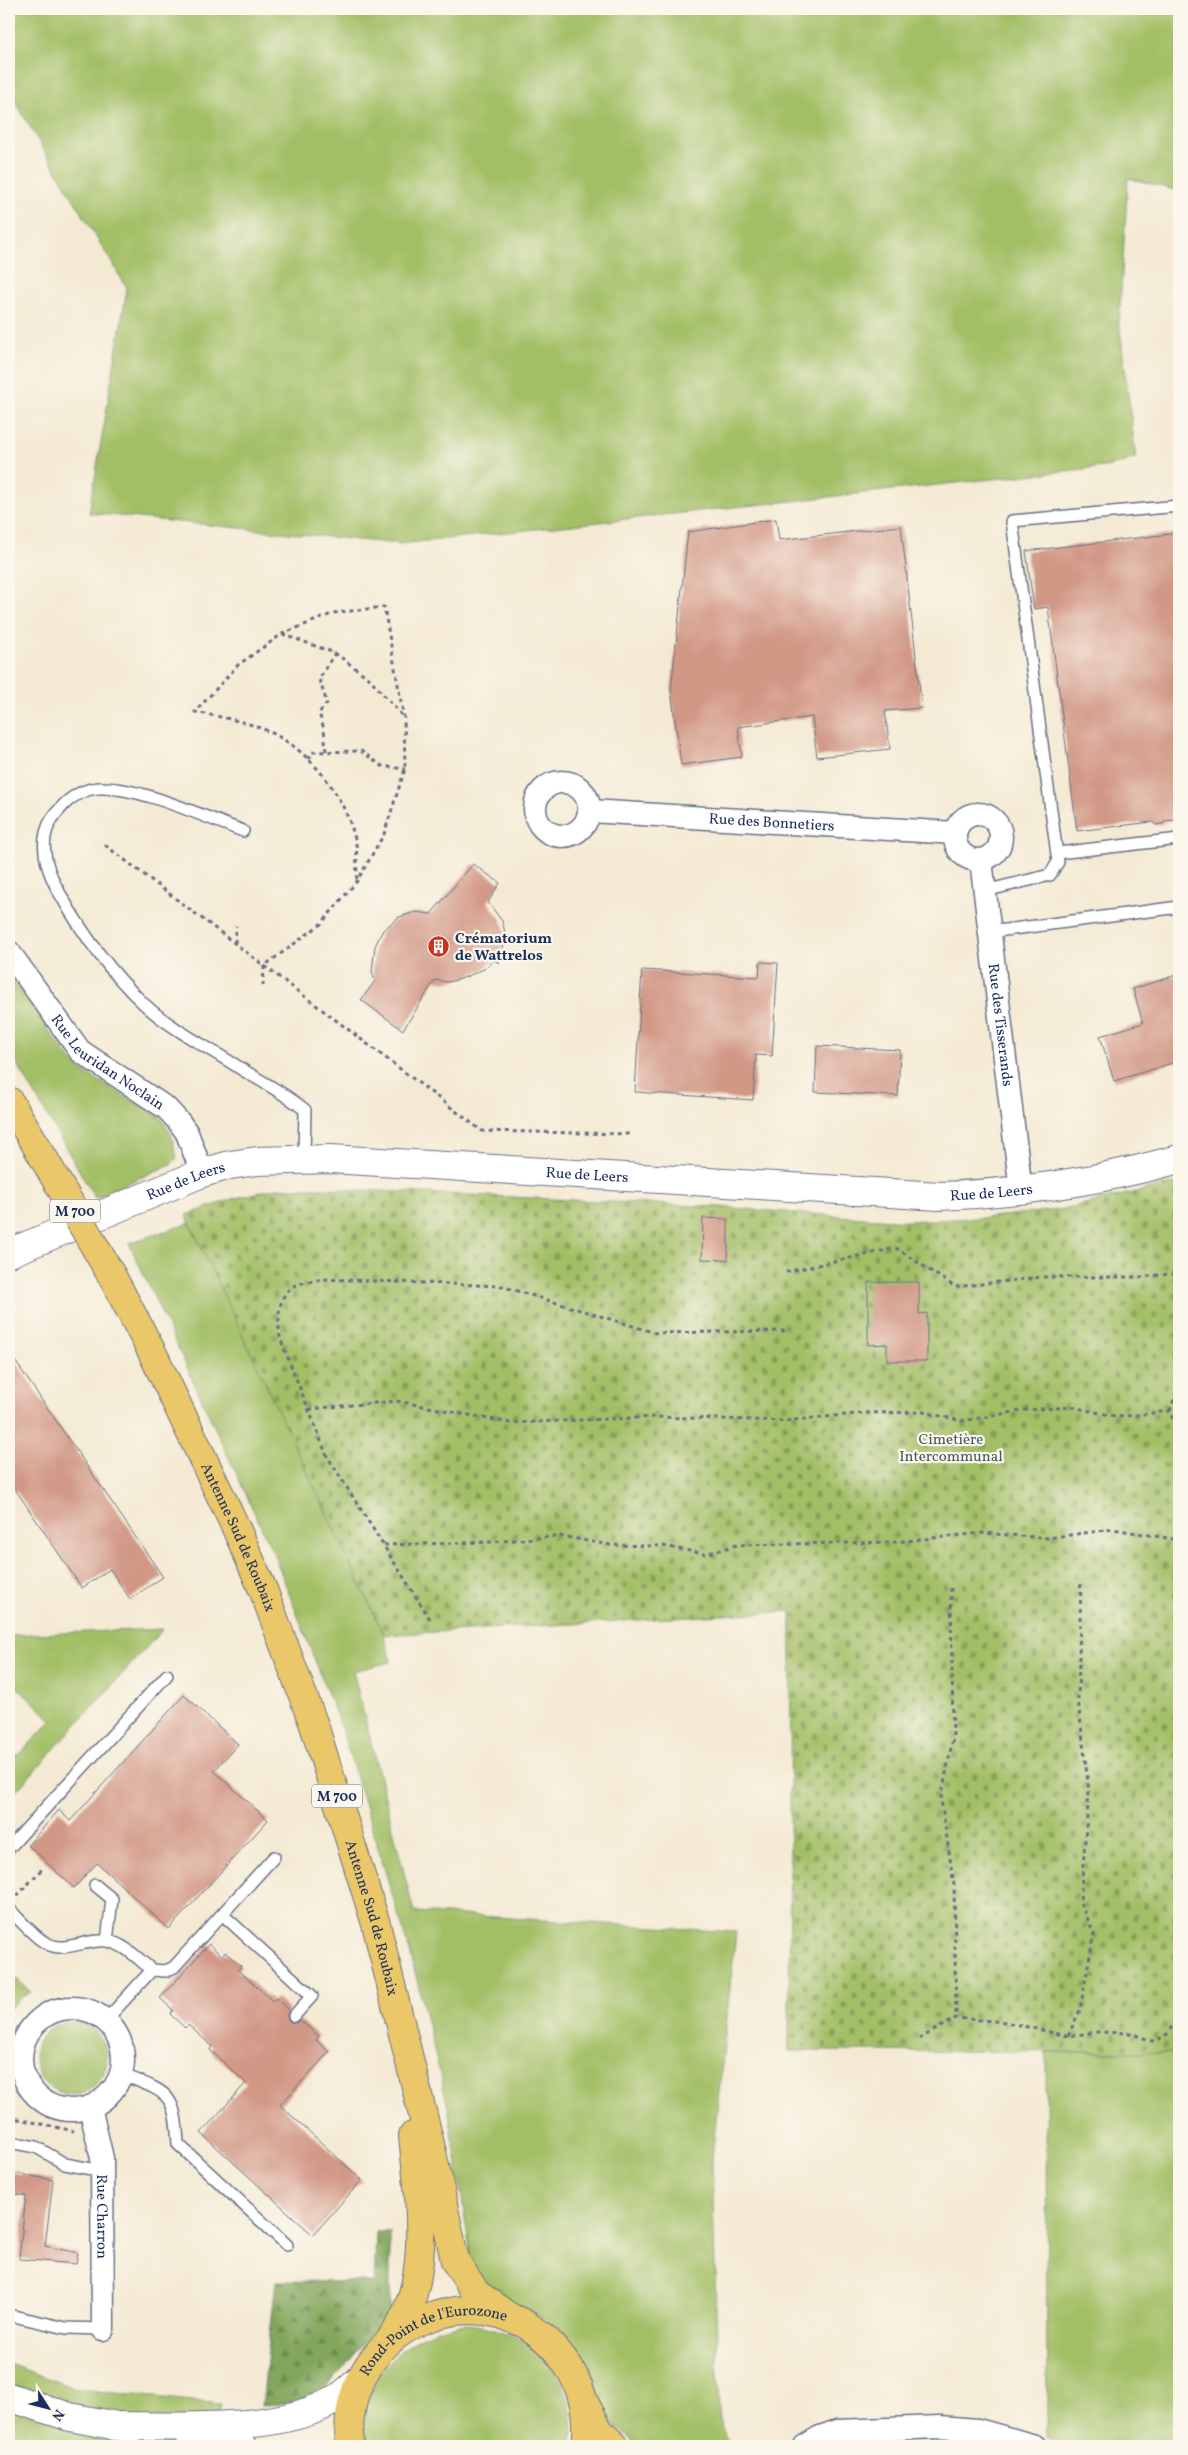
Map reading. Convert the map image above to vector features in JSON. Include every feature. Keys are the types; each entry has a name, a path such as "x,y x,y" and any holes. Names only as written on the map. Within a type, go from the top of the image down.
{"main road":[{"name":"Antenne Sud de Roubaix","path":"9,1101 113,1278 152,1352 207,1464 264,1592 314,1725 360,1866 432,2152 455,2261 477,2294 512,2318"},
{"name":"Antenne Sud de Roubaix","path":"386,2343 401,2323 411,2304 417,2277 419,2243 414,2143 395,2004"},
{"name":"Rond-Point de l'Eurozone","path":"350,2446 350,2416 360,2380 371,2360 386,2343 410,2325 446,2312 483,2311 512,2318 538,2333 555,2348 572,2372 583,2400 586,2422 585,2446"},
{"path":"583,2400 600,2432 615,2446"}],"street":[{"name":"Rue des Bonnetiers","path":"590,811 955,833"},
{"path":"970,815 985,815 998,824 1001,839 999,846 995,853 981,860 974,860 961,853 957,847 955,833 958,825 970,815"},
{"name":"Rue des Tisserands","path":"981,860 1021,1191"},
{"name":"Rue Leuridan Noclain","path":"9,952 80,1051 166,1108 180,1122 187,1133 202,1173"},
{"name":"Rue de Leers","path":"9,1253 202,1173 230,1165 257,1161 304,1158 920,1196 1021,1191 1066,1185 1179,1159"},
{"path":"61,2010 84,2010 105,2021 119,2039 122,2051 121,2074 109,2094 90,2107 69,2110 48,2104 32,2091 16,2073 21,2061 26,2038 32,2028 50,2014 61,2010"},
{"name":"Rue Charron","path":"90,2107 100,2144 102,2171 103,2329"},
{"path":"115,2426 207,2426 282,2418 325,2405 336,2399 360,2380"},
{"path":"9,2397 55,2413 115,2426 243,2446"},
{"path":"805,2446 820,2437 837,2431 939,2427 978,2430 1034,2446"}],"lane":[{"path":"985,891 1050,875 1058,862 1012,521 1179,506"},
{"path":"243,831 136,793 98,788 70,797 54,814 43,840 45,860 53,881 77,924 122,981 145,1004 176,1027 305,1110 304,1158"},
{"path":"1058,853 1179,839"},
{"path":"990,932 1179,906"},
{"path":"9,1848 167,1674"},
{"path":"9,1910 46,1944 66,1947 89,1942 107,1941 124,1948 152,1970 166,1971 174,1967 274,1857"},
{"path":"95,1885 112,1899 107,1941"},
{"path":"222,1914 312,1996 294,2016"},
{"path":"105,2021 152,1970"},
{"path":"121,2074 155,2088 170,2098 176,2120 178,2144 287,2244"},
{"path":"9,2142 36,2147 65,2164 102,2171"},
{"path":"9,2315 66,2328 103,2329"}],"path":[{"path":"264,966 321,924 357,881 384,834 405,769 404,718 384,607 334,613 282,634 238,665 195,712 232,720 275,735 309,759 340,801 355,840 357,881"},
{"path":"282,634 335,653 370,679 404,718"},
{"path":"326,751 324,729 319,713 327,703 319,679 335,653"},
{"path":"309,759 312,752 361,751 382,766 405,769"},
{"path":"105,845 482,1131 630,1134"},
{"path":"234,944 236,926"},
{"path":"263,986 264,966"},
{"path":"786,1272 896,1248 955,1287 1042,1277 1142,1277 1179,1273"},
{"path":"430,1619 327,1456 280,1338 278,1317 283,1297 294,1286 322,1279 501,1286 656,1333 786,1331"},
{"path":"1179,1384 1170,1411 1179,1438"},
{"path":"309,1409 397,1401 510,1423 656,1417 784,1421 866,1412 923,1412 962,1421 1025,1410 1072,1407 1119,1417 1170,1411"},
{"path":"384,1545 492,1542 560,1536 610,1544 663,1546 706,1554 737,1545 895,1542 982,1533 1048,1538 1112,1530 1179,1540"},
{"path":"1068,2036 1080,2010 1094,1933 1080,1902 1088,1792 1078,1700 1081,1580"},
{"path":"951,1588 953,1738 941,1799 954,1885 956,2018"},
{"path":"22,1890 42,1869"},
{"path":"919,2039 956,2018 1006,2022 1068,2036 1098,2032 1130,2033 1152,2041 1159,2040 1169,2033 1179,2008"},
{"path":"9,2117 73,2130 81,2135"}],"green space":[{"path":"9,9 1179,9 1179,191 1128,178 1119,322 1136,458 1111,466 399,544 89,513 127,288 9,92"},
{"path":"9,974 62,1049 81,1070 160,1117 171,1133 177,1158 171,1164 95,1198 20,1069 9,1054"},
{"name":"Cimetière Intercommunal","path":"1179,1182 1179,2052 789,2051 791,1611 384,1635 186,1215 232,1199 277,1188 322,1188 719,1207 905,1221 981,1218 1059,1210"},
{"path":"190,1223 384,1635 391,1662 353,1671 414,1912 736,1932 712,2158 719,2416 730,2446 642,2446 637,2444 611,2423 590,2367 577,2348 548,2322 496,2293 481,2277 471,2258 448,2106 411,1956 342,1730 275,1557 129,1243"},
{"path":"163,1629 9,1799 9,1749 18,1756 52,1720 9,1680 9,1635"},
{"path":"9,1972 31,1992 19,1999 9,2010 9,1990 12,1986 9,1983"},
{"path":"71,2022 91,2028 101,2038 107,2058 101,2078 91,2088 71,2094 51,2088 41,2078 35,2058 41,2038 51,2028"},
{"path":"1046,2052 1179,2052 1179,2446 1070,2446 1047,2437"},
{"path":"376,2232 390,2232 390,2307 384,2320 324,2390 309,2399 287,2404 262,2405 276,2281 374,2282"},
{"path":"467,2324 491,2328 513,2336 532,2347 548,2361 560,2378 568,2398 572,2421 572,2446 365,2446 364,2423 368,2401 376,2381 389,2363 404,2348 423,2336 444,2328"},
{"path":"9,2364 78,2389 221,2404 211,2446 9,2446"}],"building":[{"path":"776,519 779,540 901,526 922,708 885,711 890,749 817,757 812,717 738,727 742,757 681,765 671,690 688,532"},
{"path":"1179,533 1179,795 1173,796 1176,820 1165,821 1163,824 1156,825 1152,822 1077,831 1048,607 1034,609 1026,551"},
{"name":"Crématorium de Wattrelos","path":"473,864 500,883 488,902 502,921 506,936 499,963 494,960 484,969 461,979 447,982 435,980 403,1030 361,1000 375,981 372,971 375,946 383,930 399,917 416,912 431,914"},
{"path":"760,962 778,963 772,1056 756,1055 753,1100 635,1092 642,970 759,977"},
{"path":"1179,974 1179,1061 1114,1081 1100,1036 1143,1023 1133,989"},
{"path":"817,1046 900,1050 898,1096 815,1092"},
{"path":"703,1218 728,1219 728,1260 702,1259"},
{"path":"868,1282 919,1282 919,1314 927,1313 927,1361 887,1361 887,1344 868,1345"},
{"path":"9,1352 163,1577 130,1599 110,1569 82,1588 9,1480"},
{"path":"184,1695 238,1744 214,1771 268,1820 169,1929 97,1863 74,1888 28,1845 59,1810 70,1821"},
{"path":"209,1944 222,1956 225,1952 241,1966 238,1970 273,2001 276,1998 289,2010 287,2015 289,2021 296,2023 300,2020 319,2036 316,2040 329,2052 280,2105 362,2180 313,2235 201,2133 246,2083 210,2050 212,2046 188,2025 185,2028 170,2014 173,2010 160,1998"},
{"path":"9,2172 53,2180 45,2246 78,2253 76,2264 19,2259 26,2196 9,2193"}],"place":[{"name":"Crématorium de Wattrelos","path":"439,947"}]}
